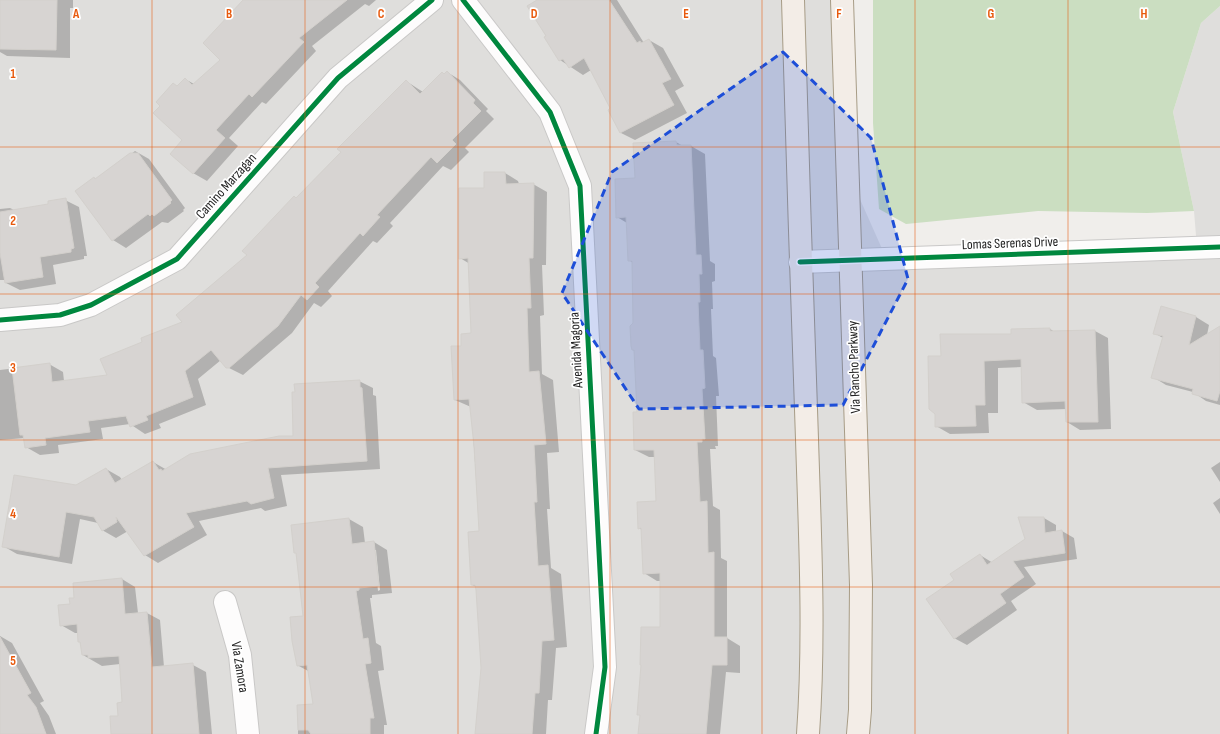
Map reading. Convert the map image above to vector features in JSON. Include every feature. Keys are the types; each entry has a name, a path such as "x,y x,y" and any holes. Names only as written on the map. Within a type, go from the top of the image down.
{"main road":[{"path":"793,0 800,262 812,598 811,699 808,734"},
{"name":"Via Rancho Parkway","path":"842,0 861,585 860,710 858,734"}],"street":[{"name":"Camino Marzagan","path":"0,320 60,315 91,305 177,259 338,78 432,0"},
{"name":"Avenida Magoria","path":"463,0 550,112 580,186 605,668 596,734"},
{"name":"Lomas Serenas Drive","path":"800,262 1220,247"},
{"name":"Via Zamora","path":"225,602 240,655 248,734"}],"highlighted area":[{"path":"783,52 871,138 908,279 843,405 639,409 562,293 612,172"}],"shaded area":[{"path":"0,0 840,0 847,170 887,260 1197,248 1194,211 1173,112 1201,23 1220,6 1220,734 0,734"}],"green space":[{"path":"873,0 1220,0 1220,6 1201,23 1173,112 1194,211 1147,213 1038,211 906,224 879,209 873,123"}],"building":[{"path":"0,0 57,0 56,50 0,49"},
{"path":"243,0 347,0 299,38 304,42 252,97 249,94 216,130 225,138 193,174 170,154 182,140 153,113 160,106 156,102 173,83 177,86 185,78 192,85 220,60 203,43"},
{"path":"537,0 609,0 637,43 640,41 641,43 649,39 671,79 662,83 674,105 620,133 608,110 610,108 584,58 569,68 563,59 559,61 544,37 546,36 527,6"},
{"path":"447,71 475,100 473,103 481,111 452,140 456,144 437,163 431,157 377,215 380,217 363,236 360,233 315,283 319,287 307,300 301,295 278,326 229,368 226,368 211,350 185,371 193,397 146,416 148,420 130,427 126,416 88,421 90,432 45,438 46,445 25,448 23,435 20,435 12,368 50,363 52,382 107,375 100,359 142,342 141,338 182,322 176,315 247,255 242,251 294,196 296,198 341,152 337,149 406,80 420,94 442,72 444,74"},
{"path":"676,141 677,145 691,145 696,255 701,255 702,274 699,274 700,302 698,302 700,350 703,350 705,388 702,389 705,439 702,439 702,442 697,442 700,502 707,501 708,553 714,552 714,637 727,637 727,665 712,665 706,734 638,734 640,715 637,715 641,665 641,627 660,627 660,573 643,574 641,528 638,529 637,502 656,501 654,450 634,450 633,412 637,412 634,350 632,350 631,346 630,326 633,323 632,261 628,261 626,217 616,218 615,179 635,178 633,143"},
{"path":"130,153 138,153 172,200 170,202 171,203 154,216 152,214 150,216 148,214 112,241 75,191 94,177 95,179"},
{"path":"484,172 505,172 506,184 534,183 533,258 529,258 531,308 527,308 529,372 539,371 546,444 534,445 537,502 534,502 538,566 548,565 554,640 542,641 539,693 535,693 532,734 475,734 481,668 476,590 475,585 471,585 468,532 479,531 474,446 469,399 454,400 451,346 461,346 461,334 471,333 468,258 459,259 459,188 484,188"},
{"path":"66,198 74,248 71,249 71,252 40,257 43,277 5,283 0,253 0,212 48,204 48,201"},
{"path":"1161,306 1196,316 1189,345 1220,326 1220,391 1217,401 1192,394 1193,389 1151,378 1163,336 1153,334"},
{"path":"1050,328 1050,331 1095,330 1098,422 1066,422 1065,401 1022,403 1021,359 984,361 985,405 975,405 976,426 935,427 935,414 929,409 928,356 941,356 940,334 1011,334 1011,329"},
{"path":"360,380 360,387 362,388 367,461 268,468 274,498 251,504 247,501 186,513 194,527 144,556 116,517 117,522 102,531 94,517 66,512 59,557 2,547 14,475 76,485 106,468 115,483 153,461 159,470 161,469 162,471 190,454 279,436 293,436 292,392 295,392 294,384"},
{"path":"1018,517 1044,517 1045,533 1062,530 1065,553 1013,561 1024,577 1000,594 1006,603 954,639 926,599 954,580 950,574 980,554 987,565 1025,539"},
{"path":"349,518 352,544 374,541 379,586 359,588 359,590 356,591 363,639 368,638 371,663 365,664 374,718 370,718 370,734 311,734 308,730 298,730 297,705 313,704 307,665 297,666 292,641 290,617 303,616 296,553 294,553 291,525"},
{"path":"122,578 125,614 147,612 152,667 193,663 199,734 111,734 110,716 118,716 117,703 122,702 119,656 88,658 88,655 82,655 80,642 78,642 77,624 60,626 58,605 70,604 69,598 74,598 73,583"},
{"path":"0,637 31,693 27,695 36,707 46,734 0,734"}],"cycle path":[{"path":"0,320 60,315 91,305 177,259 338,78 432,0"},
{"path":"463,0 550,112 580,186 605,667 596,734"},
{"path":"800,262 1220,247"}]}
